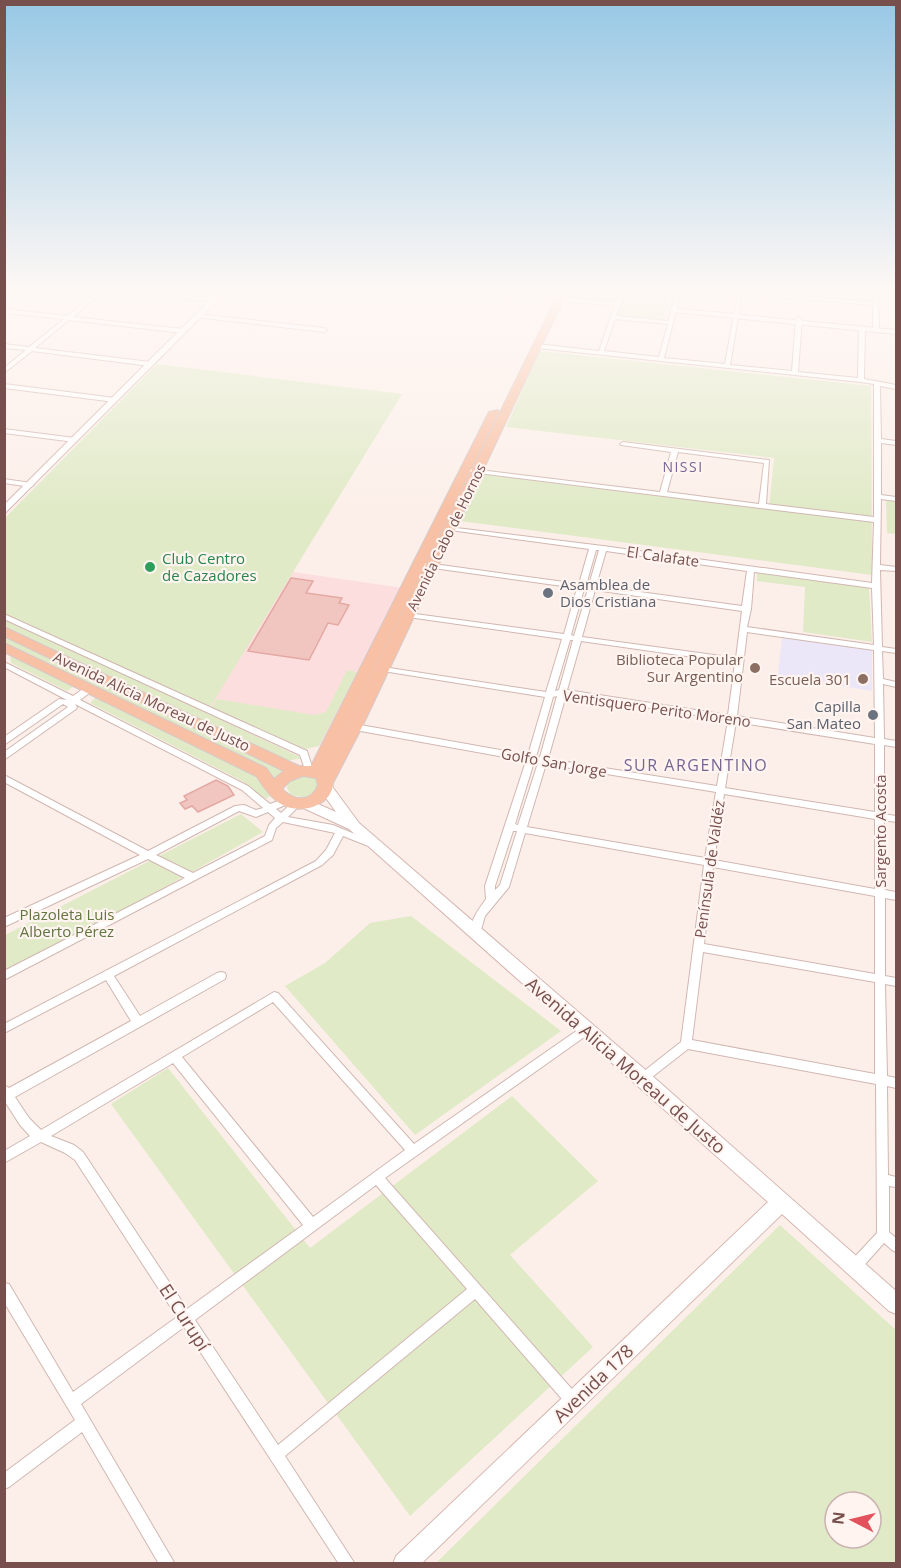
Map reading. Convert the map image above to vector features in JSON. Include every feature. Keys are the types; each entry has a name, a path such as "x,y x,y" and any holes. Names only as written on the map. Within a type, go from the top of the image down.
{"main road":[{"path":"4,511 149,365"},
{"name":"Avenida Cabo de Hornos","path":"315,777 355,727 450,528 471,471 523,365"},
{"name":"Avenida Cabo de Hornos","path":"315,777 419,564 527,365"},
{"name":"Avenida Alicia Moreau de Justo","path":"4,631 315,777 347,828"},
{"name":"Avenida Alicia Moreau de Justo","path":"4,647 261,772 275,788 296,803 347,828 380,849 643,1078 897,1304"},
{"path":"275,788 287,774 315,777 319,798 296,803"},
{"name":"Avenida 178","path":"404,1563 782,1202"}],"street":[{"path":"719,365 861,380 877,385 897,387"},
{"path":"795,373 796,365"},
{"path":"861,365 861,380"},
{"name":"Sargento Acosta","path":"877,385 876,586 879,648 880,1080 883,1235"},
{"path":"4,386 115,400"},
{"path":"4,431 75,440"},
{"path":"877,441 897,443"},
{"path":"623,444 767,461 762,506"},
{"path":"663,494 675,450"},
{"path":"471,471 878,520"},
{"path":"4,481 31,485"},
{"path":"878,497 897,499"},
{"name":"El Calafate","path":"450,528 876,586"},
{"path":"491,899 490,886 531,759 593,547"},
{"path":"475,934 475,926 491,899 504,887 543,761 603,548"},
{"path":"419,564 747,609"},
{"path":"877,567 897,569"},
{"name":"Península de Valdéz","path":"686,1044 709,862 732,719 751,568"},
{"path":"4,615 304,753 315,777"},
{"path":"408,615 740,661"},
{"path":"744,629 897,651"},
{"path":"4,664 245,788 282,819 347,828 326,858 319,863 4,1029"},
{"name":"Ventisquero Perito Moreno","path":"382,669 549,695 562,692 897,744"},
{"path":"879,681 897,684"},
{"path":"4,742 62,701 72,701 89,688"},
{"path":"4,757 73,707 72,701"},
{"name":"Golfo San Jorge","path":"355,727 531,759 897,819"},
{"path":"4,778 116,839 194,878"},
{"path":"4,923 150,854 238,808 244,808 256,814 296,803"},
{"path":"4,976 269,838 272,827 296,803"},
{"path":"510,827 897,896"},
{"path":"699,947 897,982"},
{"path":"108,975 138,1023"},
{"path":"6,1093 221,976"},
{"path":"4,1158 274,996 413,1151"},
{"path":"72,1402 413,1151 586,1030"},
{"path":"643,1078 686,1044 897,1083"},
{"path":"174,1056 312,1226"},
{"name":"El Curupí","path":"6,1093 30,1128 41,1137 67,1146 79,1156 348,1563"},
{"path":"377,1178 573,1401"},
{"path":"883,1179 897,1182"},
{"path":"854,1267 883,1235 897,1246"},
{"path":"4,1289 168,1563"},
{"path":"276,1455 476,1290"},
{"path":"4,1482 84,1422"}],"shaded area":[{"path":"293,572 403,588 322,745 305,746 209,706"},
{"path":"782,638 872,650 872,691 778,676"}],"green space":[{"name":"Club Centro de Cazadores","path":"156,365 402,394 209,709 5,616 5,518"},
{"path":"534,365 674,365 871,386 872,575 460,521 482,474 769,510 774,458 506,427"},
{"path":"886,500 896,501 896,534 887,533"},
{"path":"757,573 869,587 872,642 803,632 805,587 757,581"},
{"path":"5,618 302,758 286,761 5,629"},
{"path":"4,634 284,769 275,780 5,644"},
{"path":"10,654 74,686 67,691 11,663"},
{"path":"347,670 357,672 319,746 305,749 211,708 217,699 314,715 326,712"},
{"path":"96,697 251,773 273,795 265,799 244,782 90,703"},
{"path":"304,774 319,779 320,790 307,798 291,795 287,788 289,782"},
{"name":"Plazoleta Luis Alberto Pérez","path":"241,814 263,832 74,938 5,970 5,935"},
{"path":"411,916 561,1031 415,1135 285,986 325,963 370,923"},
{"path":"168,1068 310,1248 512,1096 598,1181 510,1255 593,1347 410,1516 111,1104"},
{"path":"780,1225 896,1330 896,1563 436,1563"}],"building":[{"path":"291,578 313,581 306,593 342,598 339,603 349,605 338,625 328,623 309,660 248,651"},
{"path":"216,780 228,786 234,795 198,812 192,806 185,809 180,803 187,800 184,796"}],"place":[{"name":"Club Centro de Cazadores","path":"150,567"},
{"name":"Asamblea de Dios Cristiana","path":"548,593"},
{"name":"Biblioteca Popular Sur Argentino","path":"755,668"},
{"name":"Escuela 301","path":"863,679"},
{"name":"Capilla San Mateo","path":"873,715"}],"district":[{"name":"NISSI","path":"683,466"},
{"name":"SUR ARGENTINO","path":"696,765"}]}
